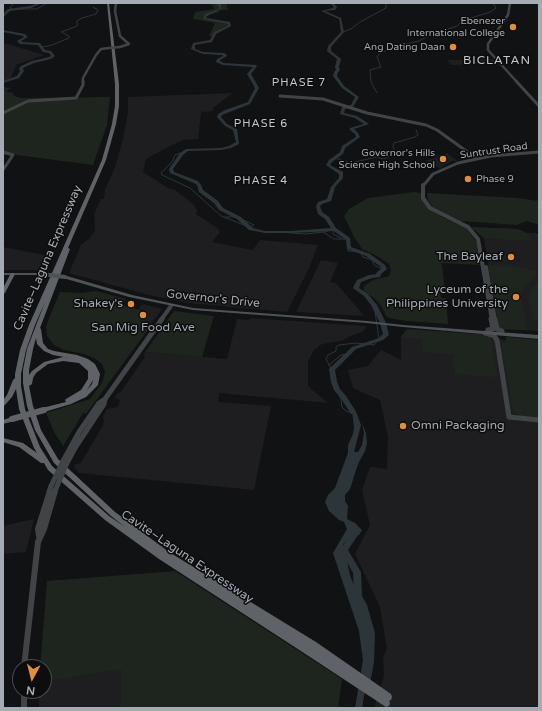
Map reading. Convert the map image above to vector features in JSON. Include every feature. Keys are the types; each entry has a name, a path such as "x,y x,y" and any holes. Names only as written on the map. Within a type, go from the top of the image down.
{"highway":[{"name":"Cavite–Laguna Expressway","path":"109,3 120,90 119,115 116,131 105,166 74,234 38,325 28,359 26,383 27,396 38,430 62,462 113,514 166,554 312,649 387,700"},
{"name":"Cavite–Laguna Expressway","path":"109,3 117,84 117,106 113,131 100,170 22,350 18,374 18,386 22,409 37,448 50,468 107,518 162,557 312,649"},
{"path":"3,288 13,274"},
{"path":"3,293 13,274"},
{"path":"38,325 39,341 44,348 54,353 86,360 93,365 97,374 94,385 84,396 69,403 43,408"},
{"path":"3,422 69,399 85,389 92,377 91,370 88,366 81,362 71,359 46,363 38,368 31,376 27,396"},
{"path":"3,404 11,393 18,374"},
{"path":"3,418 12,418"},
{"path":"3,440 21,444 39,456 50,468"}],"main road":[{"name":"Governor's Drive","path":"3,274 42,274 65,277 112,292 171,306 197,310 502,331 539,336"},
{"name":"Governor's Drive","path":"486,331 509,335 539,336"}],"street":[{"path":"3,113 28,102 76,98 83,85 84,78 96,55 101,49 127,46 129,44 120,36 115,11 116,3"},
{"path":"510,3 508,15 488,44 488,50 539,106"},
{"path":"280,96 316,98 334,102 366,114 430,129 475,159"},
{"path":"3,152 13,154 3,170"},
{"name":"Suntrust Road","path":"465,224 432,210 425,202 423,188 425,182 433,174 456,163 475,159 539,153"},
{"name":"Suntrust Road","path":"465,224 438,212 428,204 425,187 430,178 443,170 464,162 539,153"},
{"path":"465,224 475,232 481,241 497,329 502,331"},
{"path":"465,224 472,230 479,241 493,329 486,331"},
{"path":"25,659 28,620 39,536 38,529 51,486 62,462 75,448 104,404 105,399 171,306"},
{"path":"486,331 497,340 509,417 539,420"},
{"path":"497,340 498,337 509,335"},
{"path":"39,536 44,529 62,462"}],"shaded area":[{"path":"210,3 226,3 228,10 219,10 219,12 206,16 204,19 221,21 230,25 228,28 218,31 213,36 209,36 215,23 193,19 195,12 215,9"},
{"path":"3,42 44,55 16,65 10,80 3,80"},
{"path":"492,59 498,64 451,65 447,60"},
{"path":"3,87 11,88 6,91 13,93 14,96 22,98 110,97 107,125 93,165 15,154 3,155"},
{"path":"233,93 213,108 213,111 201,112 198,139 184,140 146,159 143,172 168,188 175,190 193,204 197,210 196,214 217,228 220,232 212,242 253,250 260,240 318,245 309,268 287,312 188,303 149,295 69,273 81,245 90,238 95,230 94,214 101,199 104,199 105,189 114,170 122,143 128,113 128,97"},
{"name":"Governor's Hills Science High School","path":"447,153 459,162 452,161 440,168 425,161"},
{"path":"414,192 421,193 422,199 429,209 466,228 476,241 481,265 441,263 445,291 440,290 441,298 446,298 448,324 406,321 389,318 386,316 382,307 374,298 364,291 364,286 373,280 389,276 391,270 389,264 362,249 354,237 344,216 349,209 368,198"},
{"path":"427,193 517,198 539,201 539,225 527,221 517,225 461,221 433,208 428,200"},
{"name":"Lyceum of the Philippines University","path":"471,227 518,229 527,233 539,233 539,331 499,329 484,238"},
{"path":"471,227 518,229 529,234 530,241 484,238"},
{"path":"3,247 51,256 44,270 3,270"},
{"path":"321,260 338,263 330,282 336,283 364,316 296,312"},
{"path":"488,265 528,268 529,270 537,271 536,275 523,288 521,295 526,330 499,329"},
{"path":"539,282 539,320 533,320 528,298 531,289"},
{"path":"96,291 126,299 121,305 144,311 140,316 142,317 139,321 143,322 141,325 150,327 86,414 83,413 63,446 54,432 46,413 90,399 102,383 105,372 102,364 94,358 84,354 64,350 54,345 47,336 46,326 60,292 82,293"},
{"path":"143,304 162,309 151,324 139,321 144,310 138,309"},
{"path":"174,311 214,316 202,357 145,352"},
{"path":"251,318 366,326 362,332 341,341 322,344 314,350 308,361 308,386 328,403 219,393 218,402 271,406 254,490 79,473 73,465 81,463 103,425 103,416 107,409 118,407 120,400 114,398 118,393 120,393 145,357 145,352 227,359 237,319 248,320"},
{"path":"407,329 488,335 492,339 506,340 506,337 539,340 539,708 374,708 384,676 383,658 387,649 380,607 355,554 370,525 362,490 370,467 387,469 388,437 380,400 353,388 348,370 368,366 381,350 401,360 401,337"},
{"path":"407,329 488,335 491,339 497,375 493,377 455,374 453,354 423,352 422,339 401,337"},
{"path":"506,337 539,340 539,417 520,416 513,411 501,343 506,343"},
{"path":"344,398 357,414 361,425 354,452 358,452 362,445 364,433 362,423 366,433 367,443 350,489 345,495 345,501 348,506 347,519 355,523 362,530 359,535 350,537 343,544 350,575 358,597 363,605 371,633 370,662 362,708 355,708 363,660 359,631 333,553 347,529 344,522 339,520 329,511 325,502 328,495 335,488 348,453 348,445 353,434 354,427 352,411"},
{"path":"34,519 26,552 3,554 3,526"},
{"path":"175,571 342,679 338,708 121,708 121,669 52,681 52,659 41,659 47,581"},
{"path":"121,669 121,708 39,708 39,699 52,699 52,681"}],"waterway":[{"path":"12,9 10,8 14,3"},
{"path":"3,16 9,10 31,7 41,3"},
{"path":"18,9 37,9 47,3"},
{"path":"216,3 220,6 220,9 206,15 204,19 229,23 230,26 215,33 211,41 194,44 193,49 203,53 223,54 225,56 218,60 218,62 224,64 255,66 249,74 257,88 249,103 220,114 219,117 226,125 235,129 238,143 221,149 187,150 181,154 171,169 172,173 196,182 201,191 216,202 221,209 239,218 251,229 265,232 335,229 348,239 349,248 368,255 383,266 384,269 378,276 371,276 359,281 356,288 366,295 374,305 383,323 386,335 381,339 354,348 332,369 337,390 353,412"},
{"path":"331,3 336,7 334,9 322,11 340,19 343,32 329,47 329,51 339,59 337,67 338,70 335,76 343,87 357,97 352,106 343,108 342,114 356,117 367,124 351,129 357,134 358,137 343,147 342,153 330,161 328,165 341,173 341,178 333,187 329,200 320,203 318,206 320,213 327,218 334,229"},
{"path":"343,32 351,29 360,22 386,8 386,3"},
{"path":"377,93 371,82 370,70 381,67 377,57 380,53 401,45 419,41 430,35 457,26 462,21 490,12 496,8 493,3"},
{"path":"42,47 52,45 69,38 69,36 61,32 77,26 77,21 82,18 96,14 98,10 93,7"},
{"path":"3,31 24,35 26,37 19,41 21,43 39,44 44,51 50,52 53,56 22,67 22,71 18,77 3,82"},
{"path":"335,158 351,163 376,157 384,159 396,154 393,147 394,143 415,137 418,135 416,130"},
{"path":"184,152 175,155 172,162 161,173 162,175 190,188 221,216 249,227"},
{"path":"225,217 236,217"},
{"path":"239,218 254,225 250,228"},
{"path":"324,232 334,229 333,234 341,238"},
{"path":"278,232 306,234 323,232 334,239 348,239"},
{"path":"348,243 348,251 363,252"},
{"path":"361,254 363,257 372,260"},
{"path":"371,257 374,265 384,270"},
{"path":"329,365 326,359 328,355 336,351 336,347 339,345 356,343 374,345 379,339 374,305"},
{"path":"329,365 341,355 347,354"},
{"path":"329,365 333,372"},
{"path":"340,393 342,407 346,411 352,413"},
{"path":"355,530 356,532 344,550 357,572 358,597 363,605 371,633 370,662 365,684"}],"place":[{"name":"Ebenezer International College","path":"513,27"},
{"name":"Ang Dating Daan","path":"453,47"},
{"name":"Governor's Hills Science High School","path":"443,159"},
{"name":"Phase 9","path":"468,179"},
{"name":"The Bayleaf","path":"511,257"},
{"name":"Lyceum of the Philippines University","path":"516,297"},
{"name":"Shakey's","path":"131,304"},
{"name":"San Mig Food Ave","path":"143,315"},
{"name":"Omni Packaging","path":"403,426"}],"district":[{"name":"BICLATAN","path":"497,61"},
{"name":"PHASE 7","path":"299,83"},
{"name":"PHASE 6","path":"261,124"},
{"name":"PHASE 4","path":"261,181"}]}
